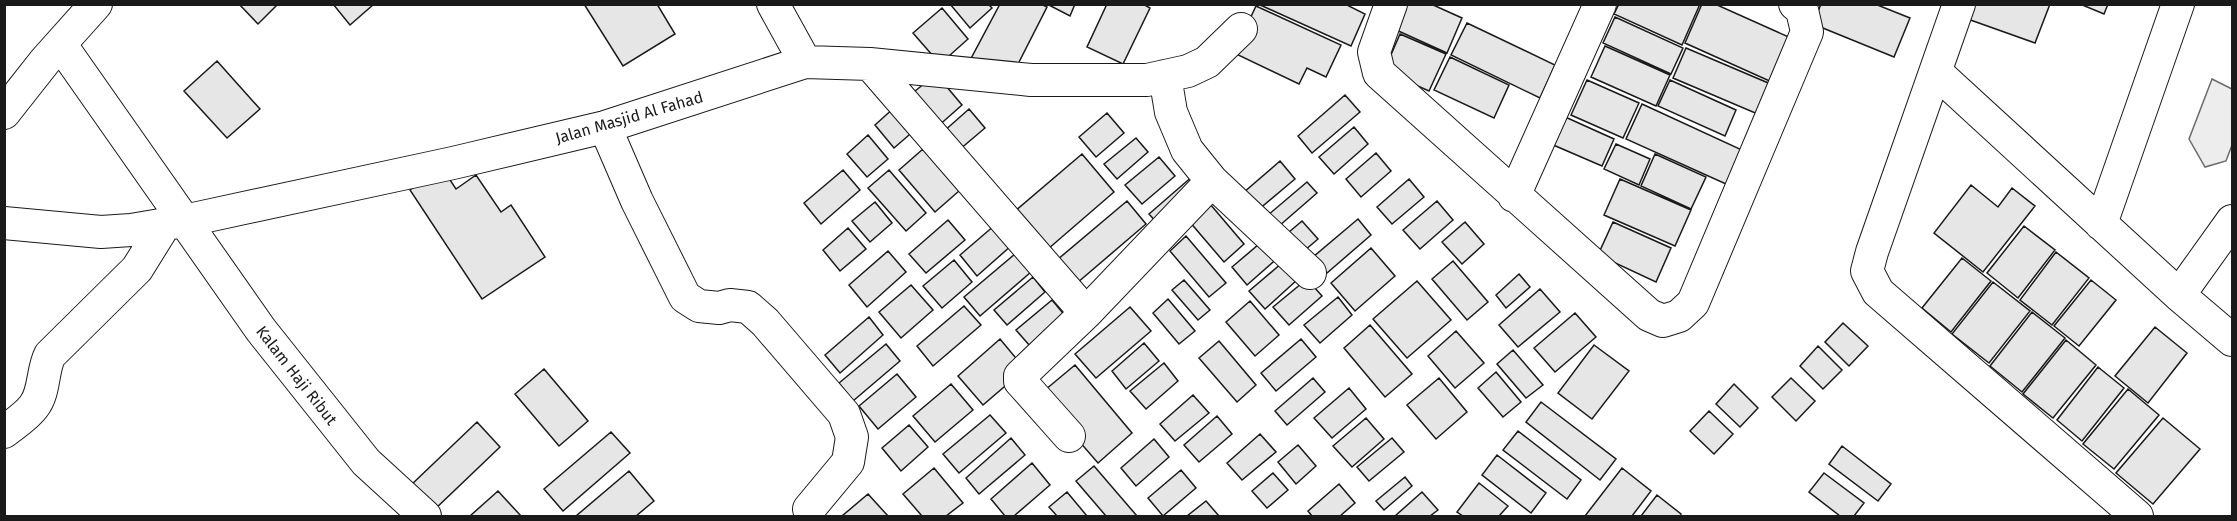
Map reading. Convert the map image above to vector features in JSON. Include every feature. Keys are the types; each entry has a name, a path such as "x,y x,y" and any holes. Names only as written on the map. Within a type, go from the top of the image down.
{"street":[{"path":"4,113 96,4"},
{"path":"773,4 805,62"},
{"path":"1392,4 1374,52 1379,73 1649,315 1663,321 1678,316 1693,303 1807,32 1802,10 1795,4"},
{"path":"1514,196 1600,4"},
{"path":"1959,4 1867,271 1878,292 2137,516"},
{"path":"2101,224 2178,4"},
{"name":"Jalan Masjid Al Fahad","path":"4,223 101,232 131,230 175,222 453,163 604,127 805,62 870,64 1032,80 1124,81 1188,71 1207,62 1241,29"},
{"name":"Kalam Haji Ribut","path":"61,45 175,222 366,462 425,516"},
{"path":"870,64 1086,313"},
{"path":"1936,72 2179,295 2232,340"},
{"path":"1165,76 1171,112 1187,150 1212,181 1310,273"},
{"path":"604,127 637,201 685,297 699,306 748,307 765,322 844,414 852,437 848,462 809,509"},
{"path":"1069,436 1020,381 1020,376 1086,313 1212,181"},
{"path":"2179,295 2232,221"},
{"path":"4,432 34,406 39,395 45,364 50,355 137,269 175,222"}],"shaded area":[{"path":"2212,79 2232,89 2232,145 2226,161 2205,167 2189,139"}],"building":[{"path":"239,4 278,4 258,24"},
{"path":"333,4 374,4 350,25"},
{"path":"584,4 657,4 675,34 623,66"},
{"path":"950,4 988,4 992,8 970,28"},
{"path":"1000,4 1041,4 1047,7 1018,64 967,66"},
{"path":"1047,4 1075,4 1070,16"},
{"path":"1107,4 1143,4 1150,8 1123,64 1087,47"},
{"path":"1258,4 1345,4 1365,14 1351,46"},
{"path":"1404,4 1431,4 1462,18 1447,53 1394,29"},
{"path":"1619,4 1700,4 1682,45 1614,14"},
{"path":"1702,4 1715,4 1793,39 1774,83 1685,43"},
{"path":"1821,4 1875,4 1910,18 1894,57 1813,24"},
{"path":"1967,4 2050,4 2035,43 1962,17"},
{"path":"2080,4 2108,4 2104,14"},
{"path":"1256,6 1341,45 1326,77 1307,68 1299,84 1234,53"},
{"path":"942,8 968,39 940,64 913,33"},
{"path":"1615,17 1683,48 1671,74 1603,43"},
{"path":"1467,23 1555,65 1540,98 1451,55"},
{"path":"1400,34 1446,54 1429,91 1384,71"},
{"path":"1605,46 1670,75 1656,106 1591,77"},
{"path":"1686,48 1773,85 1760,115 1673,78"},
{"path":"1450,57 1509,85 1494,118 1434,90"},
{"path":"217,61 260,109 227,138 184,91"},
{"path":"936,74 962,105 936,128 909,96"},
{"path":"1587,80 1639,103 1623,138 1571,115"},
{"path":"1670,80 1736,110 1725,136 1658,106"},
{"path":"1345,95 1360,112 1312,153 1298,136"},
{"path":"1642,104 1742,150 1726,184 1626,139"},
{"path":"896,106 916,129 894,148 875,125"},
{"path":"969,109 985,128 959,150 943,132"},
{"path":"1107,113 1124,133 1096,157 1079,137"},
{"path":"1563,116 1614,139 1602,166 1551,144"},
{"path":"1354,127 1368,144 1334,174 1319,157"},
{"path":"868,135 888,159 867,177 847,154"},
{"path":"1136,138 1148,152 1117,179 1104,164"},
{"path":"1616,144 1650,159 1639,185 1604,169"},
{"path":"923,149 959,191 935,212 899,170"},
{"path":"1376,153 1391,171 1361,197 1346,179"},
{"path":"1082,154 1114,192 1048,249 1015,211"},
{"path":"1655,154 1706,177 1691,209 1641,186"},
{"path":"1159,157 1175,176 1142,204 1125,185"},
{"path":"1280,161 1295,179 1251,216 1236,199"},
{"path":"442,168 456,189 476,175 501,212 511,205 545,257 482,299 410,190"},
{"path":"843,170 860,190 821,224 804,203"},
{"path":"889,170 926,213 906,231 868,188"},
{"path":"1194,175 1204,186 1159,225 1149,214"},
{"path":"1409,179 1424,197 1392,224 1377,207"},
{"path":"1620,179 1691,210 1675,246 1604,215"},
{"path":"1307,182 1317,193 1271,233 1261,221"},
{"path":"1971,185 1998,207 2012,188 2035,206 1983,272 1934,233"},
{"path":"1127,201 1146,224 1077,283 1057,260"},
{"path":"1437,201 1453,220 1420,249 1403,230"},
{"path":"875,202 892,223 870,242 852,221"},
{"path":"1210,204 1244,244 1224,262 1189,221"},
{"path":"1358,219 1371,235 1327,273 1313,257"},
{"path":"948,220 965,240 926,273 909,254"},
{"path":"1302,221 1318,239 1298,256 1282,238"},
{"path":"1465,222 1484,244 1462,264 1442,242"},
{"path":"1613,222 1671,248 1656,282 1598,255"},
{"path":"995,225 1012,245 977,276 960,255"},
{"path":"2024,226 2055,250 2018,298 1987,273"},
{"path":"848,228 866,249 840,271 823,250"},
{"path":"1186,236 1226,283 1209,297 1170,251"},
{"path":"1265,239 1280,256 1247,285 1232,267"},
{"path":"1371,248 1395,276 1355,311 1331,283"},
{"path":"888,251 906,272 867,307 849,285"},
{"path":"2056,252 2089,278 2052,325 2020,300"},
{"path":"1015,254 1031,272 980,316 964,297"},
{"path":"1962,258 1991,281 1951,332 1922,308"},
{"path":"954,260 972,282 942,308 923,286"},
{"path":"1453,261 1488,302 1467,320 1432,279"},
{"path":"1282,263 1297,280 1265,309 1249,291"},
{"path":"1519,274 1530,287 1506,308 1496,295"},
{"path":"1033,277 1045,292 1007,325 994,310"},
{"path":"1307,279 1322,296 1289,325 1273,307"},
{"path":"1184,280 1210,310 1198,320 1172,290"},
{"path":"2091,280 2116,300 2079,346 2054,326"},
{"path":"1417,281 1451,320 1407,358 1373,319"},
{"path":"1993,282 2030,311 1989,363 1952,334"},
{"path":"911,285 933,310 901,338 879,312"},
{"path":"1540,289 1560,312 1518,347 1499,325"},
{"path":"1338,297 1352,315 1320,343 1304,325"},
{"path":"1168,299 1195,331 1179,344 1153,313"},
{"path":"1052,300 1072,324 1037,354 1016,330"},
{"path":"1250,301 1279,335 1255,356 1226,322"},
{"path":"964,306 981,325 933,366 917,346"},
{"path":"1130,307 1151,331 1096,378 1075,354"},
{"path":"2032,312 2065,338 2022,392 1990,366"},
{"path":"1575,313 1596,337 1555,372 1534,348"},
{"path":"869,317 883,335 840,373 825,355"},
{"path":"1843,323 1868,346 1849,366 1825,342"},
{"path":"1370,325 1412,374 1385,397 1344,348"},
{"path":"2155,327 2187,353 2148,403 2115,376"},
{"path":"1456,331 1484,363 1455,388 1428,356"},
{"path":"1000,339 1025,369 983,405 958,376"},
{"path":"1301,339 1316,357 1276,391 1261,373"},
{"path":"2066,340 2096,365 2053,418 2023,394"},
{"path":"1219,341 1256,385 1237,402 1199,358"},
{"path":"1144,343 1159,361 1126,389 1112,371"},
{"path":"886,344 900,361 853,401 839,383"},
{"path":"1594,345 1629,371 1592,419 1558,393"},
{"path":"1818,346 1842,370 1823,389 1800,366"},
{"path":"1513,350 1543,385 1526,398 1497,364"},
{"path":"1164,363 1178,381 1146,409 1130,391"},
{"path":"1075,365 1132,433 1098,463 1039,395"},
{"path":"2098,367 2124,388 2082,441 2057,420"},
{"path":"544,369 588,421 559,446 515,394"},
{"path":"1496,372 1521,402 1503,417 1478,388"},
{"path":"897,374 916,397 878,429 859,406"},
{"path":"1313,378 1325,392 1287,425 1275,411"},
{"path":"1439,378 1467,412 1436,439 1407,405"},
{"path":"1791,378 1815,401 1796,421 1772,397"},
{"path":"951,384 973,410 935,442 913,416"},
{"path":"1734,384 1758,408 1740,427 1716,404"},
{"path":"1349,388 1366,409 1332,438 1314,418"},
{"path":"2128,389 2159,415 2114,469 2083,444"},
{"path":"1193,395 1209,413 1175,441 1160,424"},
{"path":"1541,402 1616,459 1600,480 1526,422"},
{"path":"1709,411 1733,434 1714,454 1690,431"},
{"path":"990,415 1006,433 959,473 943,454"},
{"path":"1217,416 1232,434 1199,462 1184,445"},
{"path":"1366,418 1384,439 1352,467 1333,446"},
{"path":"2163,418 2200,449 2153,504 2116,473"},
{"path":"477,422 500,447 433,511 410,486"},
{"path":"909,425 928,447 901,471 882,448"},
{"path":"1518,431 1581,480 1567,499 1503,450"},
{"path":"611,432 630,453 563,511 544,489"},
{"path":"1260,434 1276,452 1242,480 1227,463"},
{"path":"1011,438 1025,455 979,494 966,478"},
{"path":"1392,438 1404,452 1369,481 1357,467"},
{"path":"1154,439 1169,457 1136,486 1121,468"},
{"path":"1298,445 1316,466 1296,484 1278,462"},
{"path":"1842,446 1891,484 1878,501 1829,464"},
{"path":"1497,455 1546,493 1531,513 1482,475"},
{"path":"1032,463 1050,485 1014,516 1005,516 991,499"},
{"path":"1094,466 1137,516 1106,516 1076,481"},
{"path":"934,468 963,503 946,516 922,516 903,494"},
{"path":"1622,468 1651,491 1632,516 1585,516"},
{"path":"1181,470 1196,488 1163,516 1148,498"},
{"path":"629,471 654,501 636,516 576,516"},
{"path":"1273,473 1288,490 1267,508 1252,491"},
{"path":"1824,473 1864,503 1854,516 1840,516 1809,492"},
{"path":"1405,477 1412,486 1384,510 1376,501"},
{"path":"1479,483 1508,506 1499,516 1463,516 1457,512"},
{"path":"1339,484 1355,503 1340,516 1312,516 1308,511"},
{"path":"498,491 521,516 470,516"},
{"path":"1067,492 1087,516 1057,516 1049,507"},
{"path":"1422,492 1438,510 1430,516 1395,516"},
{"path":"868,494 888,516 842,516"},
{"path":"1657,495 1681,514 1680,516 1641,516"},
{"path":"1206,501 1219,516 1187,516"}]}
